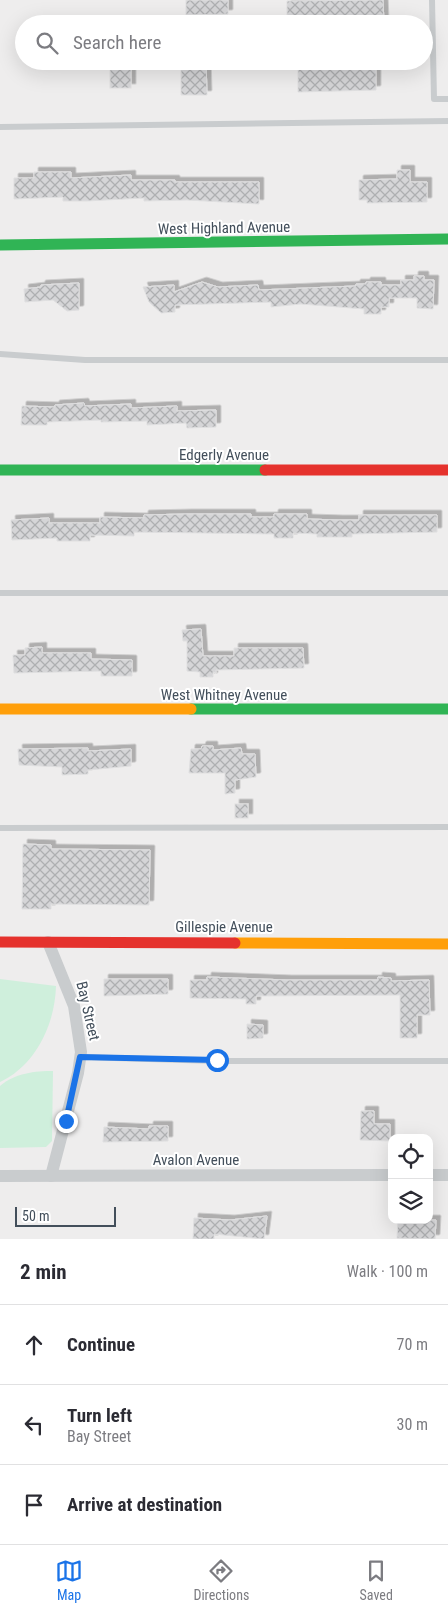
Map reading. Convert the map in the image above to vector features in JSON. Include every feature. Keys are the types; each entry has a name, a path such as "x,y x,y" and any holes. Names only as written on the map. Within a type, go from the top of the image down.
{"street":[{"name":"West Highland Avenue","path":"0,245 448,239"},
{"name":"Edgerly Avenue","path":"0,470 448,470"},
{"name":"West Whitney Avenue","path":"0,710 448,709"},
{"name":"Gillespie Avenue","path":"0,942 448,944"},
{"name":"Bay Street","path":"48,942 74,1006 79,1034 80,1057 78,1074 51,1176"},
{"path":"433,1175 448,1175"},
{"name":"Avalon Avenue","path":"0,1176 388,1176"}],"lane":[{"path":"432,0 432,15"},
{"path":"433,50 434,100 448,99"},
{"path":"0,127 448,121"},
{"path":"0,354 85,360 448,360"},
{"path":"0,593 448,593"},
{"path":"0,828 448,827"},
{"path":"80,1057 217,1060 448,1060"}],"green space":[{"path":"0,979 56,986 52,1015 41,1042 24,1065 13,1075 0,1082"},
{"path":"53,1071 52,1141 46,1147 0,1148 0,1086 12,1078 25,1074"}],"building":[{"path":"186,0 228,0 228,14 186,15"},
{"path":"383,0 384,15 287,15 287,1"},
{"path":"110,70 131,70 131,88 110,88"},
{"path":"181,70 206,70 207,95 181,95"},
{"path":"298,70 376,70 376,90 298,92"},
{"path":"397,170 410,170 410,182 427,182 427,202 367,203 367,200 359,200 359,180 397,179"},
{"path":"34,172 71,172 71,178 131,175 131,180 259,182 259,204 187,200 144,201 144,198 87,201 63,201 63,197 14,199 14,178 34,178"},
{"path":"414,276 424,276 424,280 434,280 433,309 417,308 417,298 389,298 389,307 381,307 381,314 364,314 364,309 301,304 271,307 271,302 175,305 175,312 161,313 149,302 143,287 174,285 174,292 202,282 218,287 258,285 259,290 356,286 356,284 366,284 366,282 381,282 381,285 401,285 401,280 414,280"},
{"path":"79,283 79,310 67,311 53,300 25,302 24,289 41,287 41,285"},
{"path":"84,403 85,406 131,404 131,408 177,406 177,411 216,410 216,427 187,428 186,423 147,425 147,421 101,422 101,420 47,422 47,425 21,425 22,406 55,407 55,405"},
{"path":"251,514 251,517 274,517 274,514 307,514 307,519 338,520 359,520 359,515 437,515 437,532 352,534 352,537 317,537 317,534 293,533 293,538 274,538 274,534 134,532 134,536 90,535 90,541 57,541 57,538 12,540 11,520 49,518 49,523 100,523 100,517 144,518 144,515"},
{"path":"201,629 203,656 234,656 234,648 303,648 304,668 216,670 216,673 213,672 213,677 200,677 200,672 187,671 187,641 183,641 182,630"},
{"path":"42,647 42,653 91,653 91,659 132,660 132,676 101,676 101,671 14,673 13,655 25,655 25,648"},
{"path":"202,746 213,746 213,750 241,748 242,754 255,754 256,777 235,780 235,793 225,794 225,773 189,773 191,749 201,749"},
{"path":"88,748 88,751 131,749 131,766 88,770 88,774 62,775 62,767 19,765 18,749"},
{"path":"235,804 248,804 248,818 235,818"},
{"path":"23,844 51,845 51,849 150,850 149,905 51,904 51,909 22,909"},
{"path":"207,977 287,980 378,980 378,977 391,978 391,981 429,980 430,1015 417,1015 417,1038 400,1038 400,995 256,996 256,1004 246,1004 246,999 190,998 190,980 207,980"},
{"path":"104,979 168,979 168,994 104,996"},
{"path":"247,1024 263,1025 263,1038 247,1039"},
{"path":"361,1111 374,1111 374,1124 390,1124 388,1141 360,1140"},
{"path":"149,1126 168,1126 168,1141 103,1142 104,1127 149,1129"},
{"path":"267,1216 264,1239 214,1234 214,1239 193,1239 194,1218 230,1220"},
{"path":"433,1220 436,1220 435,1239 397,1238 398,1224 433,1224"}],"traffic: fast":[{"path":"0,245 448,239"},
{"path":"0,470 265,470"},
{"path":"191,709 448,709"}],"traffic: slow":[{"path":"0,709 191,709"},
{"path":"235,943 448,944"}],"traffic: jam":[{"path":"265,470 448,470"},
{"path":"0,942 235,943"}],"route":[{"path":"66,1121 78,1074 80,1057 217,1060"}]}
